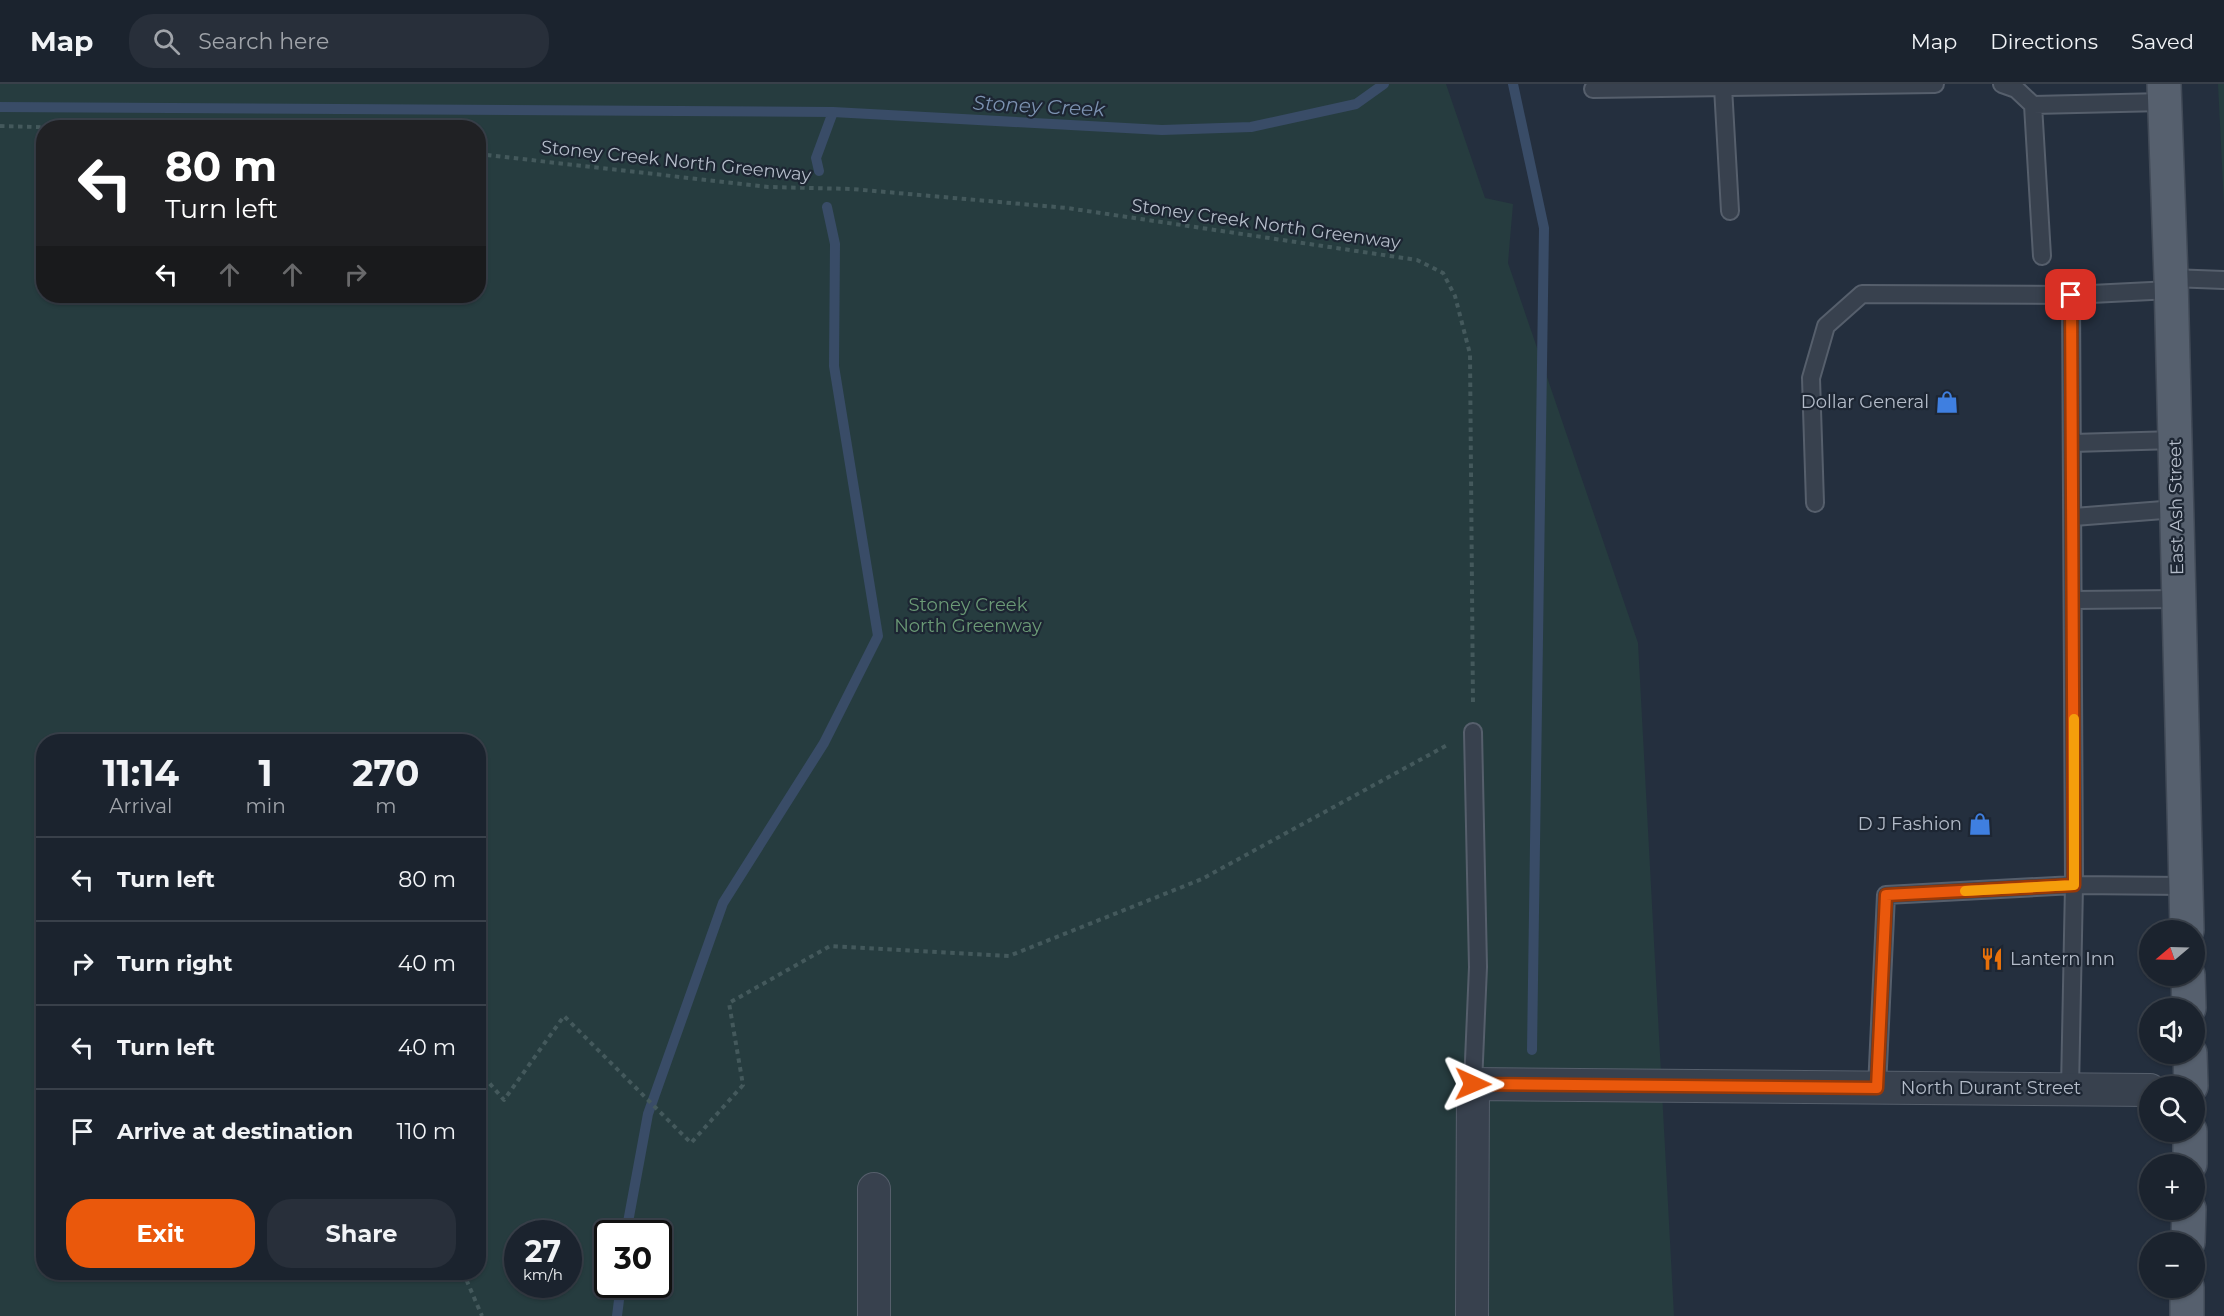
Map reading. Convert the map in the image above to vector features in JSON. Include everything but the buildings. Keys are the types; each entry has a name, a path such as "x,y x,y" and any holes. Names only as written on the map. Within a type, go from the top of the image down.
{"main road":[{"name":"East Ash Street","path":"2164,93 2187,920"},
{"path":"2187,1298 2187,1316"}],"street":[{"name":"North Durant Street","path":"1473,1084 2139,1090"},
{"path":"1472,1316 1473,1084"},
{"path":"874,1189 874,1316"}],"lane":[{"path":"1593,89 1935,84"},
{"path":"2002,84 2016,88 2033,105 2042,256"},
{"path":"1723,87 1730,211"},
{"path":"2033,105 2164,93"},
{"path":"1815,503 1811,378 1826,326 1862,294 2071,295 2224,279"},
{"path":"2070,1089 2074,885 2071,295"},
{"path":"2073,443 2175,441"},
{"path":"2073,517 2176,509"},
{"path":"2074,600 2178,599"},
{"path":"1473,732 1478,967 1473,1084"},
{"path":"1877,1088 1886,895 2074,885 2186,886"}],"path":[{"path":"0,126 36,127"},
{"name":"Stoney Creek North Greenway","path":"486,155 768,187 852,189 1067,208 1417,260 1443,273 1455,296 1470,354 1473,732"},
{"path":"486,1079 504,1100 564,1016 691,1143 743,1085 729,1003 830,946 1010,956 1202,879 1473,732"},
{"path":"467,1280 482,1316"}],"green space":[{"name":"Stoney Creek North Greenway","path":"0,84 1446,84 1485,198 1513,204 1508,263 1638,643 1674,1316 0,1316"},
{"path":"2218,84 2224,84 2224,206"}],"waterway":[{"name":"Stoney Creek","path":"0,107 833,112 1162,130 1251,127 1356,104 1384,84"},
{"path":"1513,84 1544,228 1532,1050"},
{"path":"819,171 816,158 833,112"},
{"path":"628,1220 648,1114 723,903 824,743 878,636 834,366 835,244 827,207"},
{"path":"617,1316 619,1298"}],"slow traffic":[{"path":"1965,891 2074,885 2074,719"}],"place":[{"name":"Dollar General","path":"1947,402"},
{"name":"D J Fashion","path":"1980,824"},
{"name":"Lantern Inn","path":"1992,959"}],"route":[{"path":"1473,1084 1877,1088 1886,895 2074,885 2071,295"}]}
